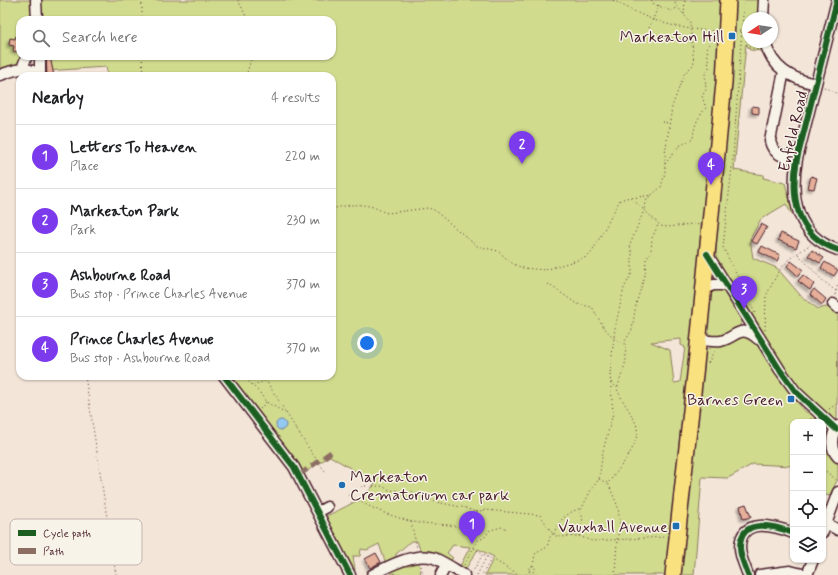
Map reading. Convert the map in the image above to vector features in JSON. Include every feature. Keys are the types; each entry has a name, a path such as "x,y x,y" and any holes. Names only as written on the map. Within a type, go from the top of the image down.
{"highway":[{"path":"673,575 707,254 735,31 728,0"}],"street":[{"path":"36,0 37,16"},
{"path":"764,0 764,12"},
{"name":"Enfield Road","path":"837,0 797,159 794,190 799,215 818,239 838,250"},
{"path":"767,48 769,53 784,71 800,81 816,84"},
{"path":"22,68 25,60"},
{"path":"40,60 40,72"},
{"path":"0,75 22,68 34,72"},
{"path":"784,71 770,141 774,150 780,155 797,159"},
{"path":"707,254 764,345 796,392 837,428 832,445 838,457"},
{"path":"704,288 714,285 727,285"},
{"path":"698,340 722,340 734,334 745,332 752,334 764,345"},
{"path":"227,380 294,467 322,509 350,575"},
{"path":"825,527 838,492"},
{"path":"748,575 740,546 742,538 749,529 755,526 768,526 790,532"},
{"path":"826,528 838,530"},
{"path":"372,575 386,572 397,562 432,557 465,573"},
{"path":"760,575 785,571 807,575 812,563"},
{"path":"441,575 446,565"}],"path":[{"path":"142,0 142,16"},
{"path":"238,0 246,16"},
{"path":"613,0 652,20 674,27 692,30 719,31 711,39 707,48 709,68 705,74 706,90 702,96 706,108 698,117 694,128 694,139 680,146 665,165"},
{"path":"651,0 654,4 671,11 678,8"},
{"path":"579,536 583,518 580,512 591,490 599,479 603,451 613,413 611,382 614,339 624,288 632,273 632,254 630,244 647,199 661,187 672,108 683,78 694,64 692,30 690,22 675,4 676,0"},
{"path":"684,15 685,0"},
{"path":"744,0 735,31 733,158 723,247 758,319"},
{"path":"649,28 659,5"},
{"path":"735,31 746,31 746,42 750,48 769,53"},
{"path":"664,38 692,41"},
{"path":"142,60 143,72"},
{"path":"247,72 251,60"},
{"path":"816,84 838,94"},
{"path":"662,122 669,123"},
{"path":"336,208 352,205 371,207 388,213 432,209 443,216 477,246 498,251 519,267 542,270 573,262 590,255 618,203 623,198 652,195"},
{"path":"632,198 659,225 668,227 689,224 710,228"},
{"path":"617,389 626,361 625,343 632,330 635,311 645,275 646,259 651,252 652,238 659,225"},
{"path":"762,324 765,331 768,293 783,264 805,248"},
{"path":"797,253 816,271 822,280 836,291"},
{"path":"548,284 577,304 592,306 599,321 614,339 625,343"},
{"path":"835,306 838,284"},
{"path":"708,363 715,348"},
{"path":"87,380 108,519"},
{"path":"247,380 260,393 266,402 287,414"},
{"path":"252,385 266,380 297,432 304,439 306,446 325,471"},
{"path":"608,483 626,459 637,438 636,424 617,389 611,382"},
{"path":"824,408 828,410"},
{"path":"807,414 811,419"},
{"path":"826,471 838,481"},
{"path":"599,479 608,483 619,512 620,525 616,540 615,575"},
{"path":"361,486 381,486 390,490 413,492 436,502 466,508 475,512 485,510 540,514 553,534 558,537 579,536 592,541 667,537"},
{"path":"348,495 375,510 393,516 415,522 464,529 472,533 478,540"},
{"path":"526,575 530,571 534,571 533,566 535,554 547,547 550,537 558,524 570,512 582,508"},
{"path":"465,573 478,540 484,538 490,530 502,528 507,529"},
{"path":"474,548 520,575"},
{"path":"465,573 484,553"},
{"path":"465,573 477,575 487,556"},
{"path":"482,575 492,558"},
{"path":"114,565 116,575"},
{"path":"530,571 530,567 533,566"},
{"path":"465,573 470,575"}],"green space":[{"path":"0,0 722,0 722,31 668,575 485,575 494,557 478,549 465,570 459,568 470,547 453,545 447,553 453,558 450,561 422,555 417,541 411,541 396,554 396,559 386,564 379,544 367,550 361,549 360,556 353,556 355,570 344,557 325,517 359,499 371,489 375,483 330,456 304,473 234,380 336,380 336,72 107,72 106,67 45,71 44,60 336,60 336,16 16,16 16,60 21,60 19,66 0,72","holes":["681,339 681,345 685,347 680,382 674,383 670,350 651,342"]},
{"path":"734,0 760,0 760,12 742,12 742,48 746,48 734,170 764,175 763,178 785,183 793,212 791,213 786,204 761,219 750,239 753,258 777,268 801,296 818,309 826,307 836,309 838,314 837,419 832,420 815,406 787,373 716,260 716,235 733,53"},
{"path":"749,48 763,48 764,51 750,50"},
{"path":"718,289 726,290 743,319 738,328 722,336 711,335 707,332 710,294"},
{"path":"739,335 754,338 790,394 806,412 812,414 818,419 790,419 790,466 753,464 728,478 702,477 694,575 679,575 705,351 715,344"},
{"path":"826,430 829,453 838,465 838,479 829,496 826,495"},
{"path":"418,559 421,575 396,575 394,573 392,575 391,569"}],"water":[{"path":"279,420 283,420 285,421 285,429 279,430 276,427 276,423"}],"building":[{"path":"16,36 16,52 13,51 14,46 9,45 10,38 15,39"},
{"path":"46,60 51,60 53,72 47,72"},
{"path":"752,106 759,107 759,114 752,113"},
{"path":"811,176 817,178 814,189 808,188"},
{"path":"761,224 767,227 757,244 751,241"},
{"path":"781,233 799,241 796,248 778,240"},
{"path":"762,246 780,255 777,261 759,252"},
{"path":"812,250 824,258 820,263 808,256"},
{"path":"791,261 803,270 798,276 787,266"},
{"path":"825,262 838,270 834,276 821,268"},
{"path":"803,275 814,284 810,290 798,281"},
{"path":"814,289 826,299 822,305 810,294"},
{"path":"746,504 751,517 743,519 740,506"},
{"path":"376,553 381,562 370,568 365,559"}],"marked path":[{"path":"299,475 331,452"}],"cycle path":[{"path":"837,0 797,159 795,187 799,214 805,225 813,235 824,244 838,250"},
{"path":"707,254 780,370 796,392 836,429"},
{"path":"227,380 294,467 350,575"},
{"path":"748,575 740,551 742,538 746,531 752,527 768,526 790,532"}],"place":[{"name":"Markeaton Hill","path":"732,36"},
{"name":"Markeaton Park","path":"522,164"},
{"name":"Prince Charles Avenue","path":"711,185"},
{"name":"Ashbourne Road","path":"744,309"},
{"name":"Barnes Green","path":"791,399"},
{"name":"Markeaton Crematorium car park","path":"342,485"},
{"name":"Vauxhall Avenue","path":"676,526"},
{"name":"Letters To Heaven","path":"472,544"}]}
